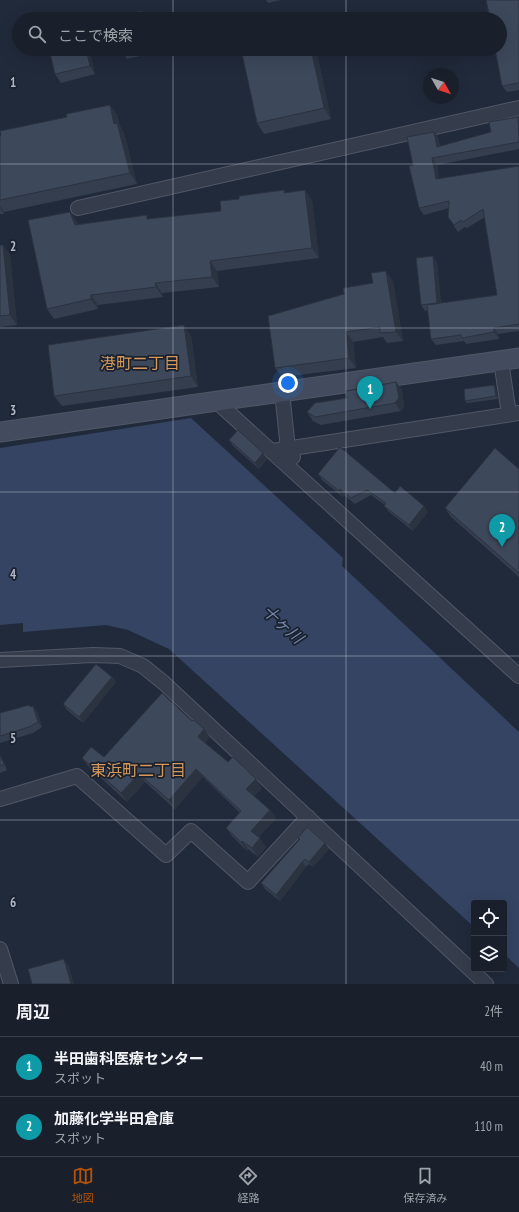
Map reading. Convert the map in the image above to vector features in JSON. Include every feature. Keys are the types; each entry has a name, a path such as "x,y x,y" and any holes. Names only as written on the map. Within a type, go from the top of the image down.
{"street":[{"path":"78,208 519,108"},
{"path":"0,432 510,359 514,413 273,451"},
{"path":"282,392 288,449 307,482"},
{"path":"217,402 273,451 519,676"},
{"path":"0,660 93,655 120,656 143,666 170,688 486,984"},
{"path":"0,799 77,776 166,855 191,831 248,882 308,817"},
{"path":"0,949 10,984"}],"water":[{"name":"十ヶ川","path":"191,418 343,558 342,566 519,732 519,968 507,957 507,900 471,900 471,924 169,649 128,630 106,625 23,632 23,623 0,625 0,448"}],"building":[{"path":"486,0 519,0 519,83 502,86 496,56 507,56 507,12 489,12"},
{"path":"51,56 88,56 90,66 55,74"},
{"path":"243,56 313,56 324,108 257,123"},
{"path":"110,105 114,124 117,123 130,173 0,200 0,131 67,117 66,114"},
{"path":"518,117 519,142 432,158 436,179 519,166 519,324 494,328 494,332 462,338 461,335 431,339 427,305 497,295 483,209 463,222 461,220 454,225 448,217 449,201 419,208 409,166 413,165 407,137 434,132 437,147 491,132 489,122"},
{"path":"284,190 284,193 305,190 312,248 210,261 212,277 155,283 156,287 91,295 91,299 47,309 28,220 70,212 75,225 147,215 147,219 221,211 220,201 239,199 239,196"},
{"path":"0,245 3,245 10,315 0,316"},
{"path":"433,256 437,303 421,305 416,258"},
{"path":"386,271 396,332 380,333 380,327 346,332 349,358 275,368 268,316 344,294 343,288 373,283 371,273"},
{"path":"184,325 191,376 54,396 48,345"},
{"path":"396,382 399,398 395,403 315,417 307,412 315,403 347,398 346,391"},
{"path":"494,385 496,396 465,401 464,389"},
{"path":"238,430 263,453 255,463 229,440"},
{"path":"340,447 395,493 400,486 424,506 409,525 384,506 386,503 367,490 351,498 340,489 339,491 318,474"},
{"path":"495,448 519,469 519,573 445,508"},
{"path":"96,664 112,677 79,717 63,704"},
{"path":"162,693 192,721 194,720 204,729 198,737 228,762 233,757 256,779 246,789 270,810 251,831 260,838 252,848 242,841 241,842 226,828 241,811 196,769 169,800 139,774 121,793 82,758 91,747 104,757"},
{"path":"29,705 30,707 33,706 38,722 29,727 0,736 0,713"},
{"path":"0,756 4,764 0,766"},
{"path":"307,827 325,843 309,862 305,859 302,862 276,895 261,883 300,839 298,838"},
{"path":"64,959 71,984 32,984 28,969"}],"place":[{"name":"半田歯科医療センター","path":"370,409"},
{"name":"加藤化学半田倉庫","path":"502,547"}],"district":[{"name":"港町二丁目","path":"140,363"},
{"name":"東浜町二丁目","path":"138,770"}]}
